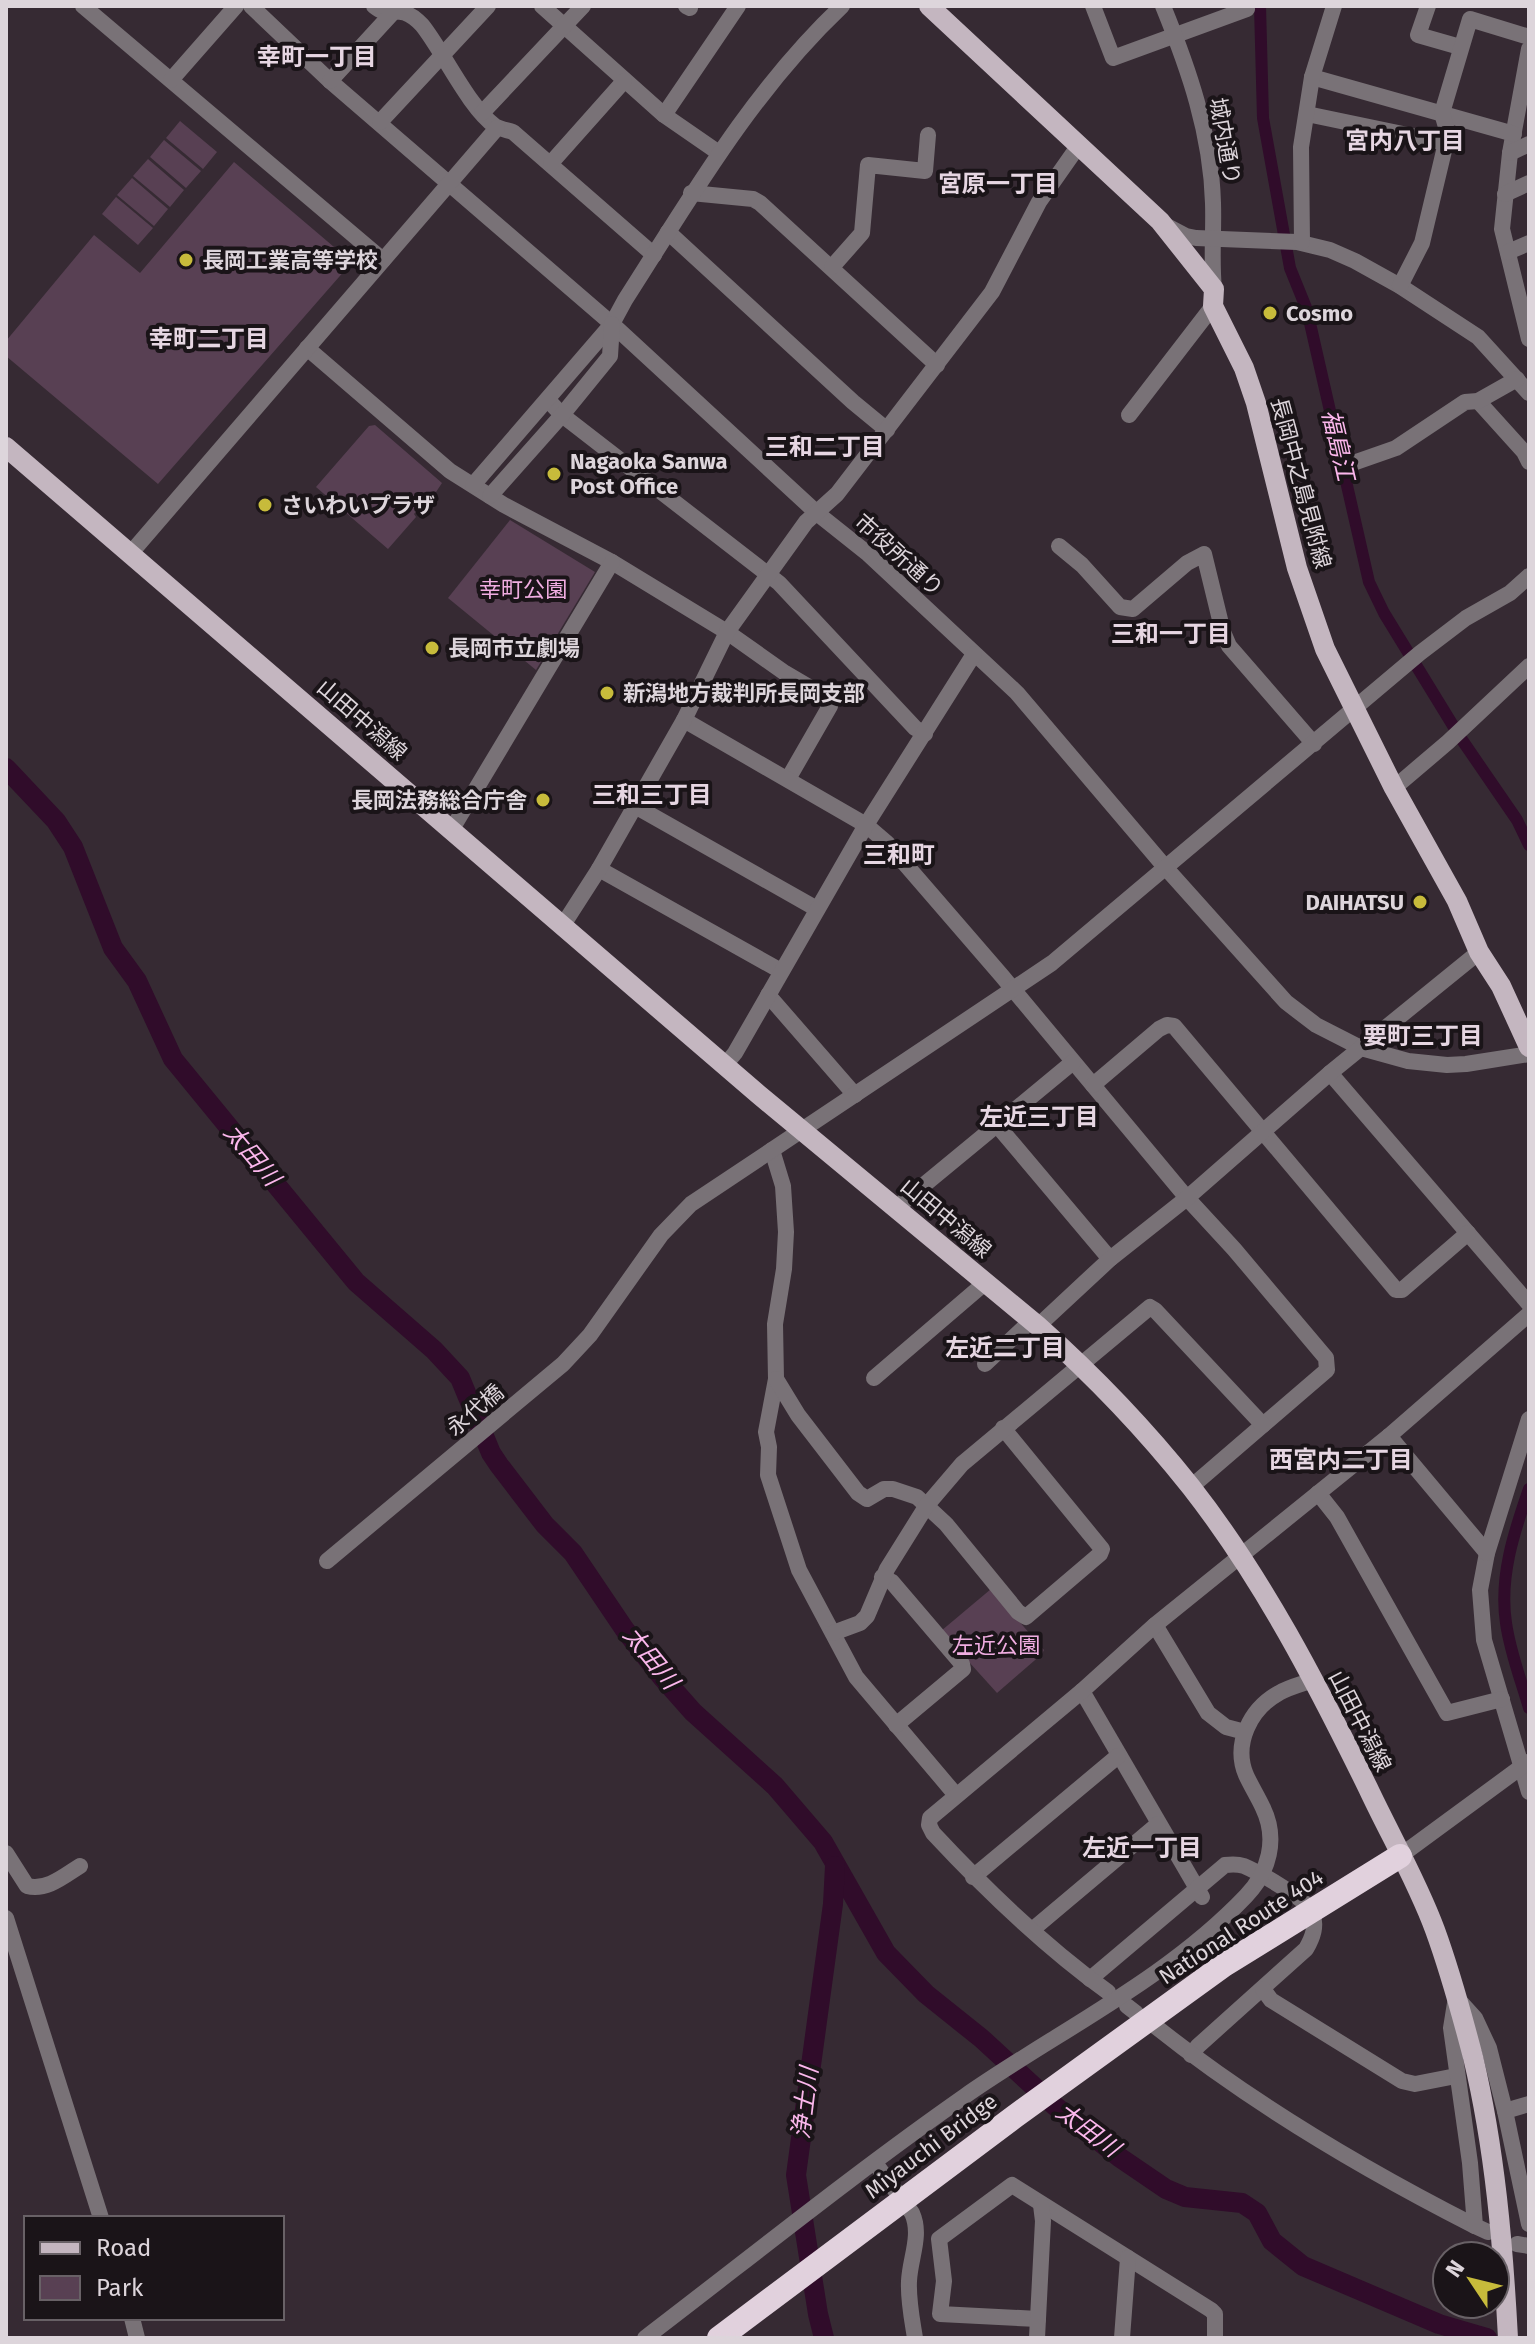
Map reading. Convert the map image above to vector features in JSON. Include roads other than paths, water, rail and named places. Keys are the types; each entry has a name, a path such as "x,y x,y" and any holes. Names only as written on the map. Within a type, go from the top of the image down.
{"highway":[{"name":"National Route 404","path":"1113,2045 1224,1965 1400,1856"},
{"name":"Miyauchi Bridge","path":"719,2338 1113,2045"}],"main road":[{"name":"長岡中之島見附線","path":"929,6 1160,221 1213,297 1252,391 1310,609 1352,709 1457,901 1479,952 1501,986 1529,1047"},
{"name":"山田中潟線","path":"6,447 802,1131 1034,1323 1127,1412 1191,1487 1240,1556 1287,1631 1435,1930 1456,1997 1484,2111 1497,2195 1508,2338"}],"street":[{"path":"83,6 383,260"},
{"path":"171,80 236,6"},
{"name":"市役所通り","path":"251,6 330,81 612,324 818,514 867,553 1017,693 1165,867 1286,1002 1327,1031 1361,1048 1408,1061 1447,1065 1529,1054"},
{"path":"374,6 379,11 387,12 398,7 407,10 422,25 482,113 497,128 513,132 654,255"},
{"path":"380,122 488,6"},
{"path":"542,6 664,115 719,153"},
{"path":"482,113 583,6"},
{"path":"664,115 738,6"},
{"path":"473,485 612,324 691,193 719,153 793,56 842,6"},
{"path":"1093,6 1113,58 1247,9"},
{"name":"城内通り","path":"1163,6 1175,34 1205,131 1213,202 1213,297"},
{"path":"1299,242 1301,147 1312,77 1334,6"},
{"path":"1428,6 1418,35 1460,47"},
{"path":"330,81 398,7"},
{"path":"1400,286 1422,243 1448,134 1442,113 1470,19 1529,37"},
{"path":"1529,49 1510,153 1502,229 1526,312 1529,339"},
{"path":"1312,77 1514,134"},
{"path":"551,163 624,81"},
{"path":"1307,114 1446,143"},
{"path":"130,554 497,128"},
{"path":"832,267 862,233 868,165 925,171 928,135"},
{"path":"1510,153 1529,144"},
{"path":"563,925 599,869 684,720 727,632 806,522 837,494 992,292 1039,202 1079,145"},
{"path":"1505,194 1529,183"},
{"path":"691,193 753,199 832,267 937,365"},
{"path":"1160,221 1186,236 1274,239 1299,242 1341,254 1400,286 1478,337 1526,388 1465,402 1396,448 1356,462"},
{"path":"668,232 887,430"},
{"path":"1508,252 1529,243"},
{"path":"1129,415 1213,297"},
{"path":"490,496 610,356 612,324"},
{"path":"307,348 450,471 612,562 831,700 788,779"},
{"path":"548,400 562,415 769,574 915,728 925,734"},
{"path":"1478,401 1524,452 1529,462"},
{"path":"1059,546 1082,565 1120,607 1133,609 1187,563 1204,554 1229,646 1314,744"},
{"path":"452,829 612,562"},
{"name":"永代橋","path":"327,1561 541,1384 590,1335 673,1222 691,1204 1052,963 1420,653 1466,618 1510,593 1529,576"},
{"path":"725,1065 866,825 974,654"},
{"path":"1394,788 1527,672"},
{"path":"684,720 866,825 887,843 1326,1358 1327,1370 1191,1487"},
{"path":"635,806 817,909"},
{"path":"599,869 781,971"},
{"path":"985,1364 1187,1198 1330,1073 1479,952"},
{"path":"768,995 855,1095"},
{"path":"1093,1085 1159,1029 1174,1026 1396,1290 1402,1290 1468,1233"},
{"path":"896,1208 1073,1062"},
{"path":"1330,1073 1529,1304"},
{"path":"997,1125 1110,1259"},
{"path":"772,1150 783,1186 786,1232 784,1269 775,1324 776,1379 766,1432 768,1475 799,1570 856,1677 955,1794"},
{"path":"874,1378 986,1282"},
{"path":"833,1633 860,1623 867,1616 882,1577 927,1505 962,1464 1150,1307 1263,1425"},
{"path":"1108,1992 973,1877 933,1833 930,1818 1082,1691 1155,1625 1389,1436 1529,1314"},
{"path":"776,1379 798,1415 858,1493 867,1499 884,1489 893,1489 917,1497 1018,1612 1026,1617 1102,1549 1003,1428"},
{"path":"1529,1419 1487,1553 1480,1590 1481,1624 1502,1699 1526,1764 1529,1792"},
{"path":"1389,1436 1487,1553"},
{"path":"1318,1493 1337,1517 1447,1713 1502,1699"},
{"path":"882,1577 892,1582 963,1669 896,1725"},
{"path":"1155,1625 1208,1713 1226,1727 1245,1732"},
{"path":"645,2338 965,2096 1082,2021 1193,1944 1248,1894 1262,1876 1268,1861 1271,1837 1265,1810 1244,1768 1242,1750 1245,1732 1254,1714 1279,1693 1313,1680"},
{"path":"1082,1691 1199,1892"},
{"path":"973,1877 1118,1756"},
{"path":"1400,1856 1526,1764"},
{"path":"1032,1930 1158,1824"},
{"path":"6,1853 27,1886 36,1888 80,1866"},
{"path":"1090,1979 1199,1892 1225,1865 1243,1865 1301,1899 1312,1910 1314,1925 1306,1949 1191,2055"},
{"path":"6,1918 100,2216"},
{"path":"1263,1989 1271,2000 1402,2081 1415,2084 1456,2076"},
{"path":"1155,2026 1251,2097 1344,2155 1482,2229 1456,2076 1451,2028 1456,1997"},
{"path":"1456,1997 1475,2018 1489,2048 1529,2224"},
{"path":"1505,2111 1529,2104"},
{"path":"875,2163 916,2222 918,2231 909,2284 915,2338"},
{"path":"1038,2319 940,2314 944,2281 939,2239 1012,2185 1211,2310 1215,2314 1215,2338"},
{"path":"1037,2338 1043,2221 1041,2205"},
{"path":"1122,2338 1128,2258"}],"waterway":[{"name":"福島江","path":"1260,6 1263,118 1290,268 1307,310 1369,582 1384,613 1460,737 1517,820 1529,845"},
{"name":"太田川","path":"6,768 56,821 73,847 113,948 137,981 173,1059 356,1282 434,1350 460,1378 499,1465 545,1525 573,1553 625,1630 662,1677 693,1712 775,1786 823,1842 886,1953 926,1994 981,2038 1055,2106 1119,2157 1166,2189 1185,2197 1242,2203 1257,2213 1272,2241 1303,2266 1439,2324 1487,2338"},
{"name":"福島江","path":"1529,1489 1509,1555 1504,1606 1510,1645 1529,1708"},
{"name":"浄土川","path":"824,2338 796,2175 833,1904 835,1866"}],"place":[{"name":"長岡工業高等学校","path":"186,260"},
{"name":"Cosmo","path":"1270,313"},
{"name":"Nagaoka Sanwa Post Office","path":"554,474"},
{"name":"さいわいプラザ","path":"265,505"},
{"name":"長岡市立劇場","path":"432,648"},
{"name":"新潟地方裁判所長岡支部","path":"607,693"},
{"name":"長岡法務総合庁舎","path":"543,800"},
{"name":"DAIHATSU","path":"1420,902"}],"district":[{"name":"幸町一丁目","path":"317,57"},
{"name":"宮内八丁目","path":"1405,141"},
{"name":"宮原一丁目","path":"998,184"},
{"name":"幸町二丁目","path":"209,339"},
{"name":"三和二丁目","path":"825,447"},
{"name":"三和一丁目","path":"1171,634"},
{"name":"三和三丁目","path":"652,795"},
{"name":"三和町","path":"899,855"},
{"name":"要町三丁目","path":"1423,1036"},
{"name":"左近三丁目","path":"1039,1117"},
{"name":"左近二丁目","path":"1005,1348"},
{"name":"西宮内二丁目","path":"1341,1460"},
{"name":"左近一丁目","path":"1142,1848"}],"park label":[{"name":"幸町公園","path":"523,589"},
{"name":"左近公園","path":"996,1645"}]}
